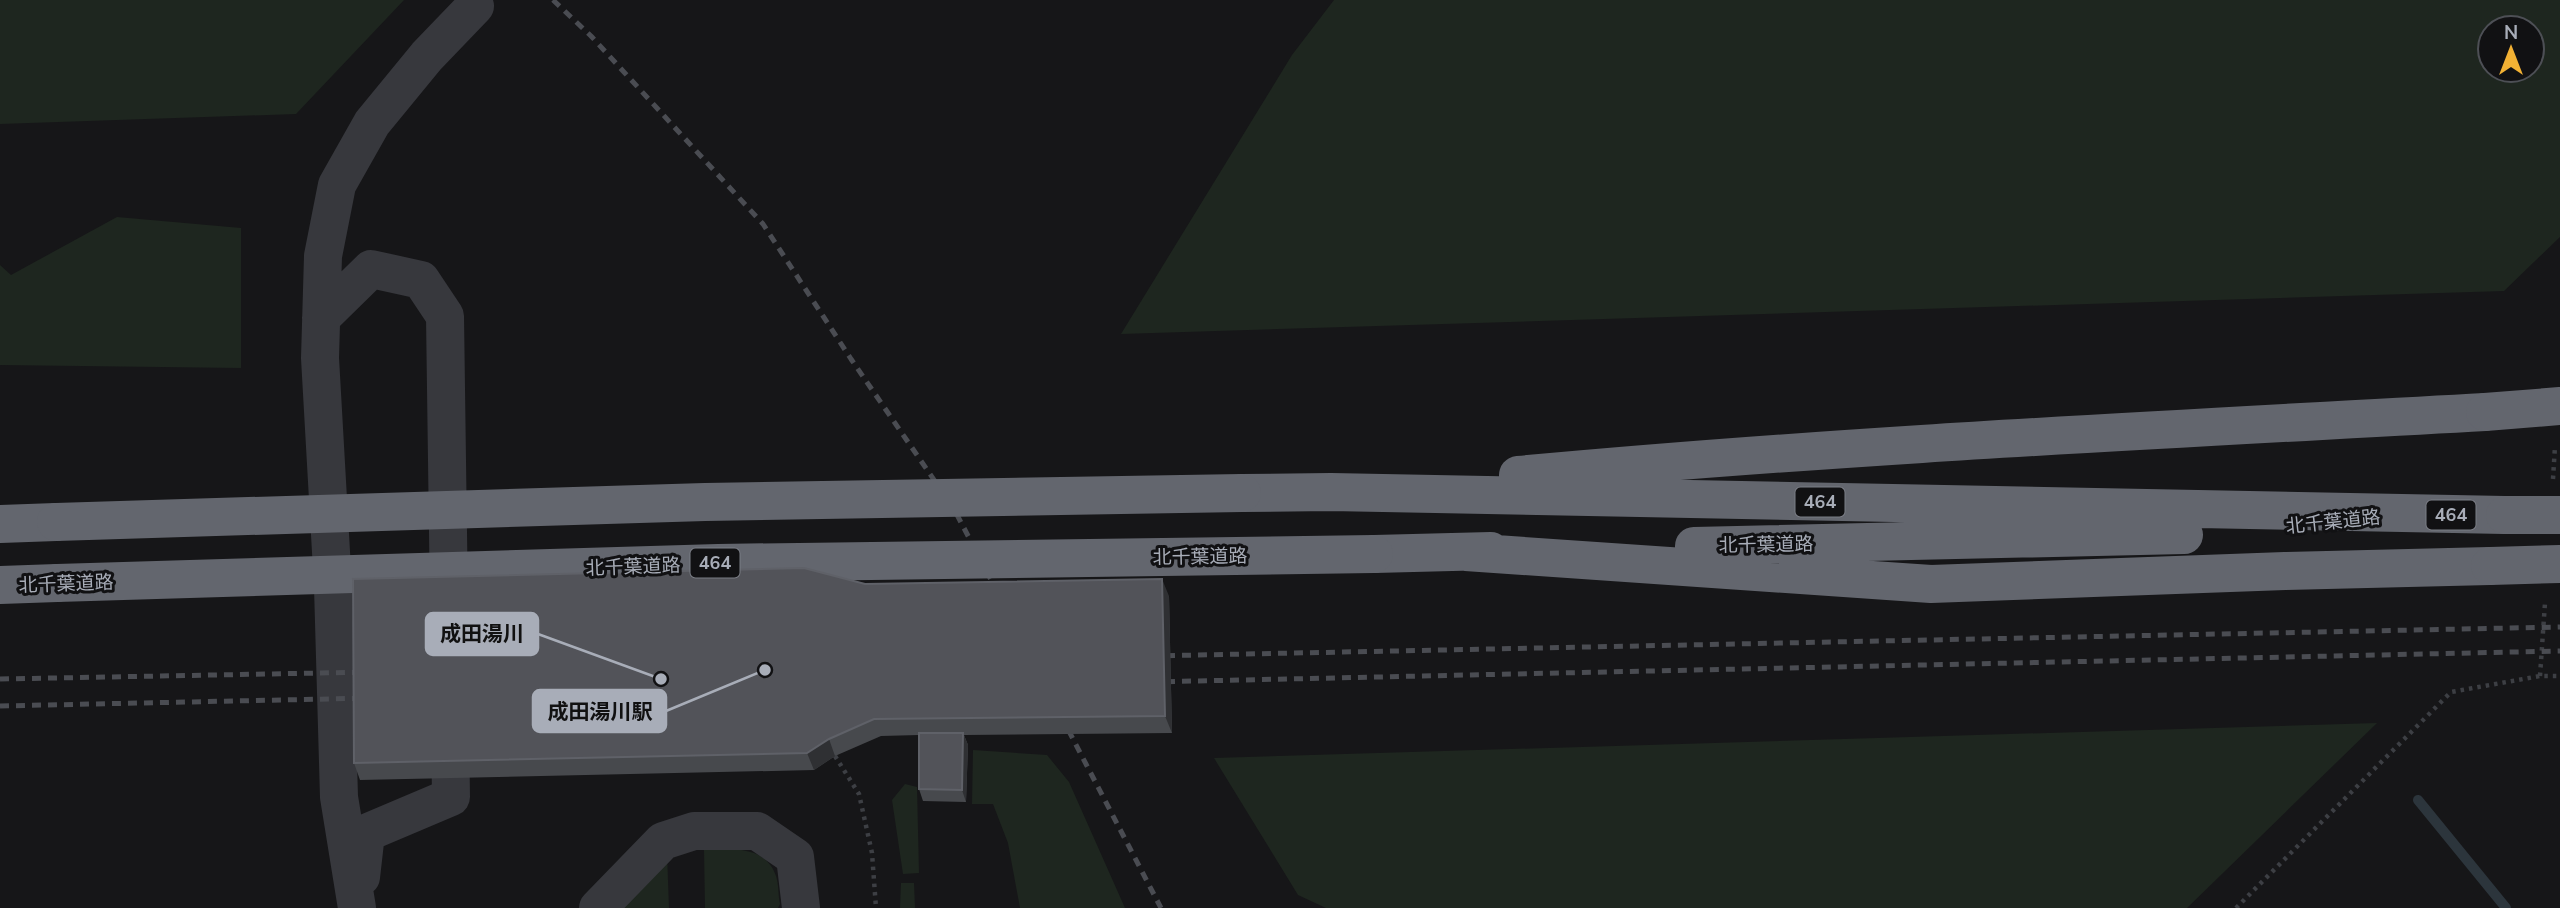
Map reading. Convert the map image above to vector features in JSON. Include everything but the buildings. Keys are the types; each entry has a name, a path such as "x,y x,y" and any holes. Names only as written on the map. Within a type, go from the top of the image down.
{"highway":[{"path":"1331,492 1656,462 2006,438 2560,406"},
{"name":"北千葉道路","path":"0,524 705,502 1331,492 2398,515 2560,514"},
{"name":"北千葉道路","path":"0,585 718,563 1374,554 2197,535 2398,515"},
{"path":"1466,552 1931,584 2560,564"}],"street":[{"path":"358,908 339,797 333,587 320,358 323,256 337,184 372,123 427,56 475,6"},
{"path":"321,318 371,269 421,280 445,316 449,632"},
{"path":"358,908 366,833 452,797 450,687"},
{"path":"598,908 663,841 694,831 757,831 795,857 802,908"}],"path":[{"path":"2236,908 2451,692 2540,676 2560,676"},
{"path":"835,756 859,794 872,853 876,908"}],"shaded area":[{"path":"0,0 404,0 296,114 0,124"},
{"path":"1334,0 2560,0 2560,237 2504,291 1121,334 1292,55"},
{"path":"117,217 241,228 241,368 0,365 0,265 11,275"},
{"path":"2377,723 2187,908 1326,908 1298,895 1214,758"},
{"path":"973,750 1047,755 1069,782 1125,908 1020,908 1008,843 993,804 972,804"},
{"path":"905,784 917,787 919,873 903,874 892,800"},
{"path":"704,849 746,851 764,859 771,866 778,883 778,908 705,908"},
{"path":"667,853 669,908 618,908"},
{"path":"901,883 914,883 915,908 900,908"}],"waterway":[{"path":"2418,800 2506,908"}],"railway":[{"path":"553,0 591,36 763,224 954,509 1000,597"},
{"path":"1150,656 2560,627"},
{"path":"1150,682 2560,651"},
{"path":"0,679 373,672"},
{"path":"0,706 373,698"},
{"path":"1061,716 1161,908"}],"place":[{"name":"成田湯川駅","path":"765,670"},
{"name":"成田湯川","path":"661,679"}]}
